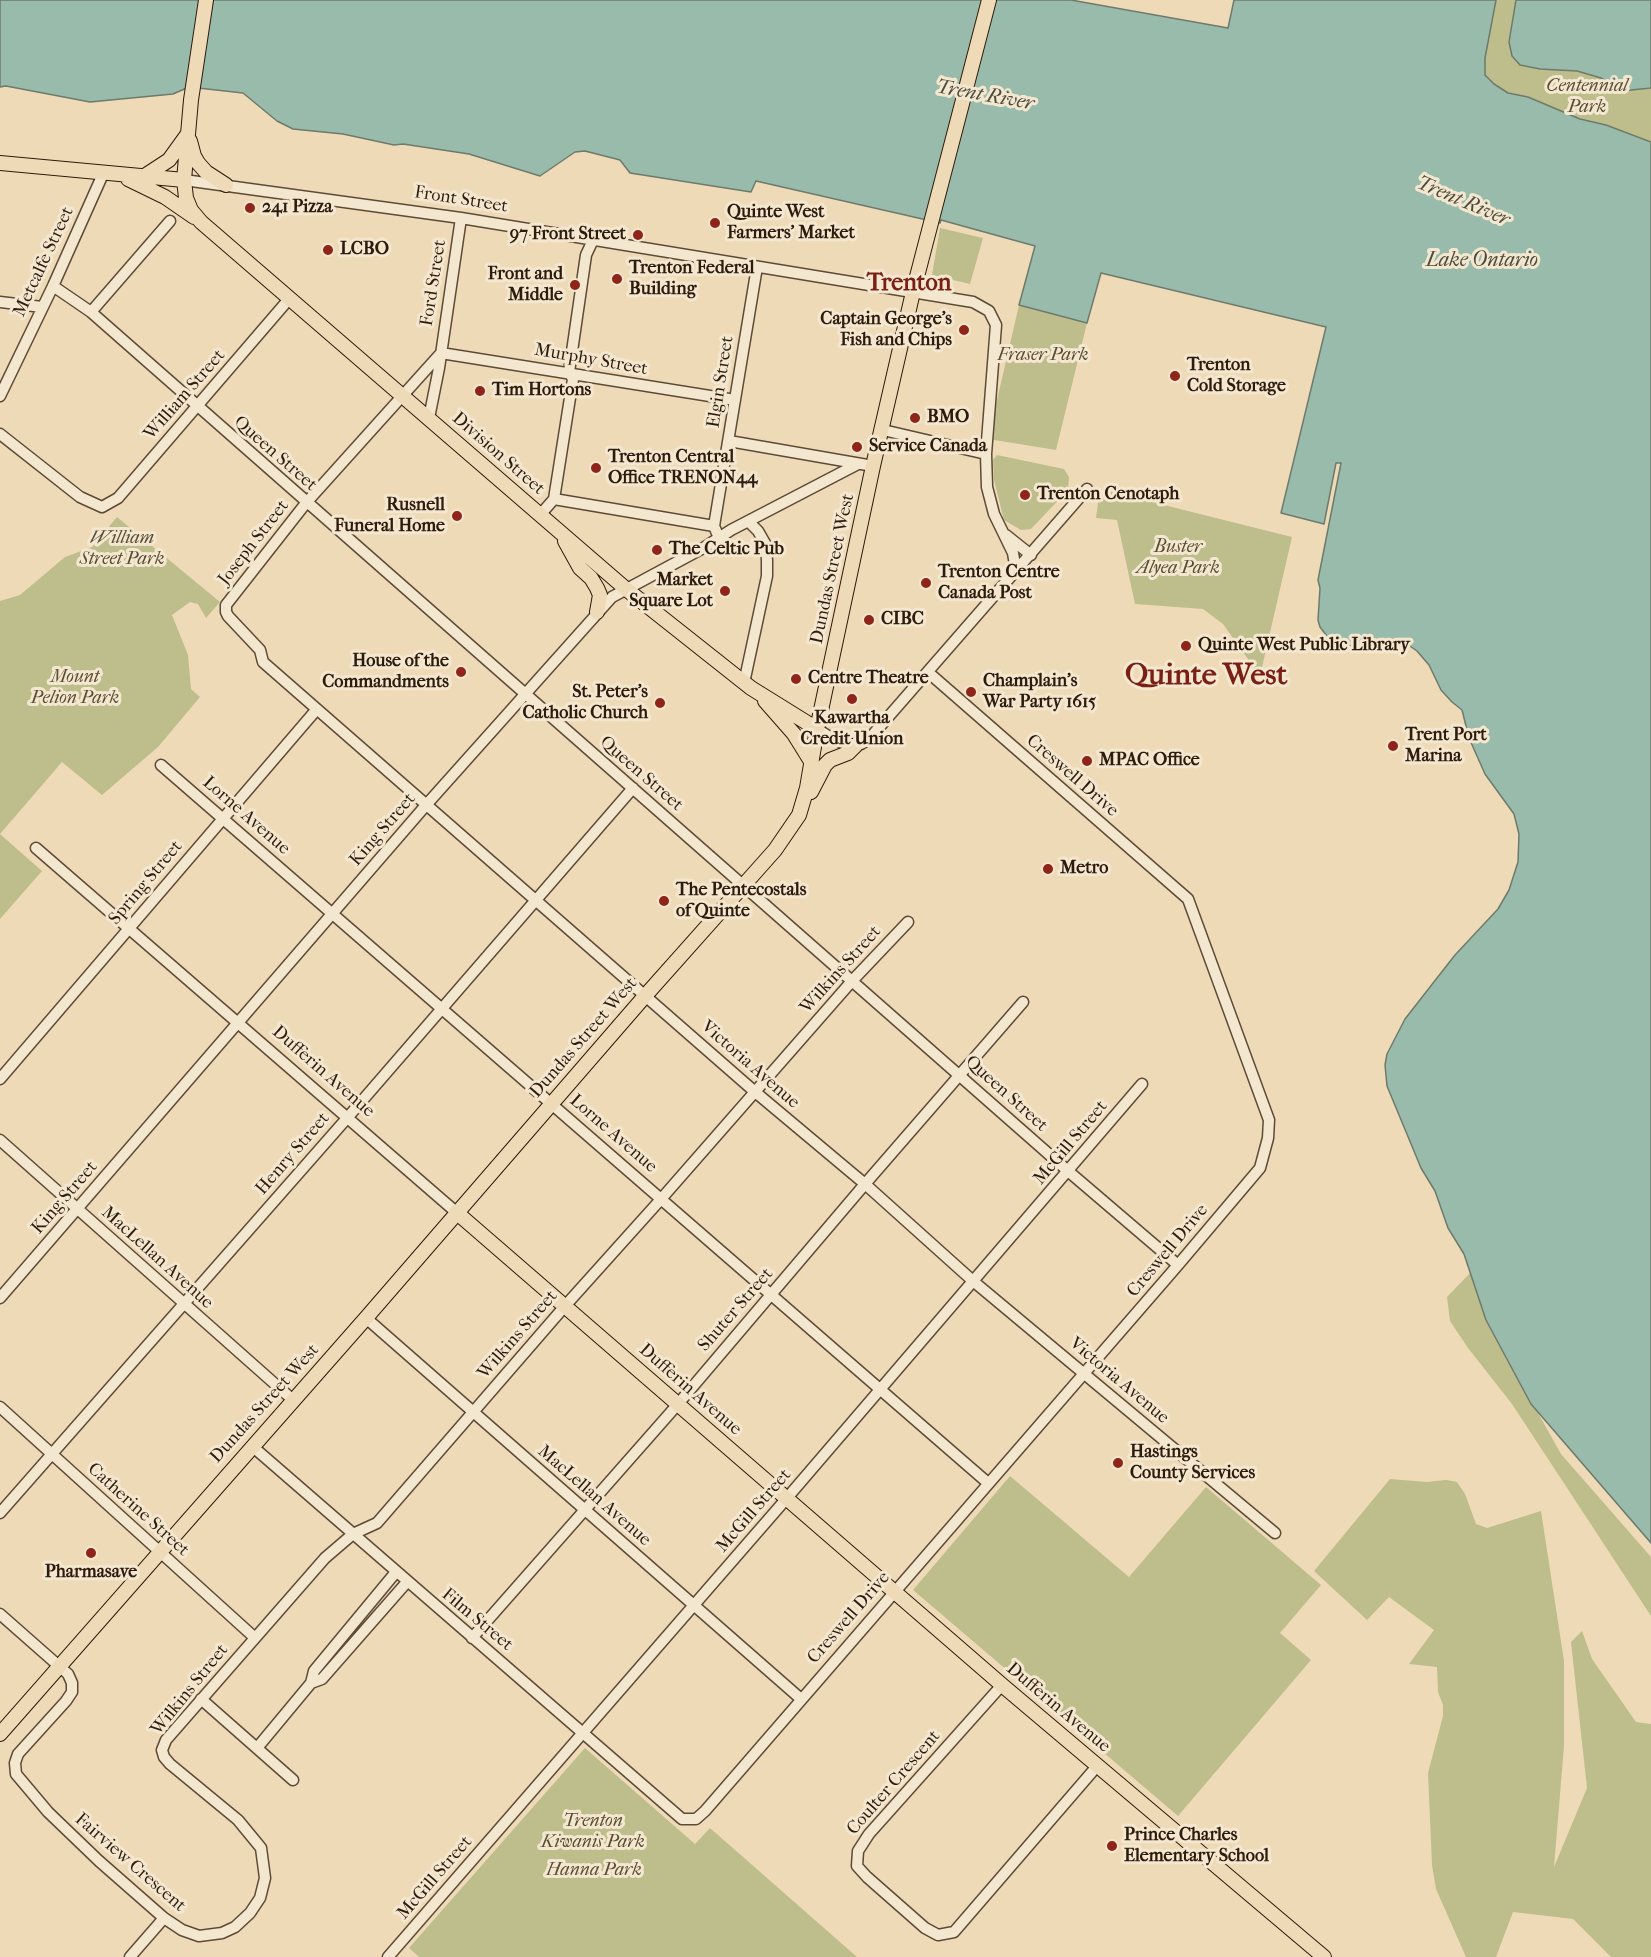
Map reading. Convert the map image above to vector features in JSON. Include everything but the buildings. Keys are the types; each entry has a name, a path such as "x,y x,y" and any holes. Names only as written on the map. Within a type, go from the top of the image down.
{"main road":[{"name":"Division Street","path":"206,0 191,100 184,180 186,198 191,210 201,222 626,589 744,683 817,729"},
{"name":"Dundas Street West","path":"0,1734 792,828 803,804 873,466 913,292 989,0"},
{"path":"142,177 169,160 188,133"},
{"path":"188,133 198,163 206,172 226,185"},
{"name":"Front Street","path":"0,163 120,176 184,180"},
{"path":"120,176 165,197 201,222"},
{"path":"559,531 580,568 591,578 597,588 600,595 597,612"},
{"path":"758,692 794,734 812,763"},
{"path":"803,804 825,765 830,760 848,753 856,745"},
{"name":"Dufferin Avenue","path":"456,1212 1002,1685 1324,1957"}],"street":[{"name":"Metcalfe Street","path":"0,396 103,174"},
{"name":"Front Street","path":"184,180 461,218 973,302 989,311 996,325 986,454 987,487 1001,531 1013,553 1016,571"},
{"name":"Ford Street","path":"429,418 461,218"},
{"path":"91,312 170,221"},
{"path":"540,515 554,500 573,379 570,372 586,255 593,240"},
{"name":"Elgin Street","path":"714,526 757,267"},
{"name":"Queen Street","path":"53,286 91,312 306,503 1178,1265"},
{"name":"William Street","path":"0,434 80,497 102,507 118,498 290,299"},
{"path":"0,302 42,307"},
{"name":"Ford Street","path":"404,395 441,352"},
{"name":"Murphy Street","path":"441,352 735,400"},
{"name":"Joseph Street","path":"226,605 306,503 404,395"},
{"path":"883,430 986,454"},
{"path":"729,441 856,465 873,466"},
{"name":"King Street","path":"0,1298 428,804 612,597 748,521 856,465"},
{"path":"817,729 833,740 843,743 856,745 869,739 929,673 1087,489"},
{"path":"554,500 714,526 719,538"},
{"path":"744,683 767,576 766,545 758,531 748,521"},
{"path":"1001,531 1031,555"},
{"name":"Victoria Avenue","path":"226,605 228,616 260,650 262,662 428,804 754,1091 865,1184 973,1281 1275,1533"},
{"name":"Creswell Drive","path":"682,1819 696,1819 705,1811 1178,1265 1260,1168 1268,1138 1269,1120 1188,899 929,673"},
{"name":"Spring Street","path":"0,1079 317,709"},
{"name":"Lorne Avenue","path":"161,765 988,1483"},
{"name":"Henry Street","path":"0,1513 633,788"},
{"name":"Dufferin Avenue","path":"36,848 456,1212"},
{"name":"Wilkins Street","path":"170,1764 162,1750 166,1740 254,1637 324,1558 353,1534 377,1523 754,1091 908,922"},
{"name":"Shuter Street","path":"472,1638 678,1404 1023,1002"},
{"name":"McGill Street","path":"392,1956 1142,1084"},
{"name":"MacLellan Avenue","path":"0,1140 293,1400"},
{"name":"MacLellan Avenue","path":"366,1318 801,1699"},
{"name":"Catherine Street","path":"0,1407 254,1637"},
{"name":"Film Street","path":"252,1446 682,1819"},
{"path":"257,1748 311,1683 314,1671 396,1572"},
{"path":"311,1683 322,1679 407,1582"},
{"path":"0,1614 58,1667"},
{"name":"Fairview Crescent","path":"58,1667 68,1674 72,1683 72,1692 18,1754 15,1763 16,1774 48,1812 164,1918 182,1930 199,1936 222,1934 235,1928 250,1913 260,1898 265,1878 261,1848 238,1820 170,1764"},
{"name":"Coulter Crescent","path":"1002,1685 869,1834 858,1851 857,1866 925,1928 938,1935 954,1932 1098,1765"},
{"path":"201,1699 293,1780"},
{"path":"130,1957 164,1918"}],"green space":[{"name":"Centennial Park","path":"1496,0 1516,0 1509,42 1520,65 1540,69 1577,71 1601,78 1621,91 1651,88 1651,142 1606,125 1580,119 1528,97 1508,93 1494,84 1485,75 1485,58"},
{"path":"940,228 983,238 970,284 932,275"},
{"name":"Fraser Park","path":"1019,305 1087,323 1056,450 988,439"},
{"name":"Trenton Cenotaph","path":"997,455 1064,469 1069,477 1068,490 1031,529 1021,530 1004,520 994,480 993,460"},
{"name":"Buster Alyea Park","path":"1100,489 1292,537 1260,676 1223,624 1203,609 1135,604 1117,520 1096,518"},
{"name":"Mount Pelion Park","path":"117,517 220,602 206,618 198,604 190,602 172,615 188,655 191,689 200,697 158,747 102,795 62,762 0,834 0,601 20,595 65,557 92,547"},
{"path":"0,834 42,871 0,919"},
{"path":"1470,1273 1490,1327 1561,1454 1651,1557 1651,1616 1512,1404 1450,1321 1447,1297"},
{"path":"1010,1476 1129,1577 1206,1487 1321,1585 1280,1633 1311,1660 1178,1816 913,1590"},
{"path":"1390,1479 1457,1482 1465,1494 1476,1524 1487,1528 1541,1511 1564,1661 1564,1746 1554,1867 1587,1788 1571,1642 1582,1631 1592,1659 1636,1722 1651,1724 1651,1957 1611,1957 1573,1919 1513,1912 1496,1957 1466,1957 1436,1889 1432,1865 1428,1773 1443,1716 1443,1705 1438,1692 1437,1667 1409,1664 1434,1630 1389,1597 1367,1620 1314,1571"},
{"name":"Hanna Park","path":"585,1748 695,1844 710,1828 857,1957 419,1957 409,1948"}],"water":[{"name":"Lake Ontario","path":"0,0 1071,0 1228,28 1234,0 1496,0 1485,58 1485,75 1494,84 1508,93 1528,97 1580,119 1606,125 1651,142 1651,1543 1531,1404 1486,1320 1464,1254 1448,1228 1435,1191 1421,1168 1387,1086 1385,1065 1387,1054 1405,1019 1455,955 1498,909 1509,890 1518,862 1519,834 1514,814 1485,774 1469,738 1462,710 1441,690 1429,665 1417,651 1401,640 1394,639 1373,645 1342,646 1330,640 1320,627 1318,580 1341,463 1336,463 1324,524 1281,513 1326,327 1101,273 1087,323 1019,305 1035,246 941,220 940,223 756,181 751,192 630,173 620,160 585,151 575,152 540,176 469,154 403,144 394,145 343,134 293,129 277,121 243,93 189,87 173,94 90,102 6,86 0,87"},
{"path":"1516,0 1651,0 1651,88 1621,91 1601,78 1577,71 1540,69 1520,65 1512,56 1509,42"}],"place":[{"name":"241 Pizza","path":"250,208"},
{"name":"Quinte West Farmers' Market","path":"715,223"},
{"name":"97 Front Street","path":"638,235"},
{"name":"LCBO","path":"328,250"},
{"name":"Trenton Federal Building","path":"617,279"},
{"name":"Front and Middle","path":"575,285"},
{"name":"Captain George's Fish and Chips","path":"964,330"},
{"name":"Trenton Cold Storage","path":"1175,376"},
{"name":"Tim Hortons","path":"480,391"},
{"name":"BMO","path":"915,418"},
{"name":"Service Canada","path":"857,447"},
{"name":"Trenton Central Office TRENON44","path":"596,468"},
{"name":"Trenton Cenotaph","path":"1025,495"},
{"name":"Rusnell Funeral Home","path":"457,516"},
{"name":"The Celtic Pub","path":"657,550"},
{"name":"Trenton Centre Canada Post","path":"926,583"},
{"name":"Market Square Lot","path":"725,591"},
{"name":"CIBC","path":"869,620"},
{"name":"Quinte West Public Library","path":"1186,646"},
{"name":"House of the Commandments","path":"461,672"},
{"name":"Centre Theatre","path":"796,679"},
{"name":"Champlain's War Party 1615","path":"971,692"},
{"name":"Kawartha Credit Union","path":"852,699"},
{"name":"St. Peter's Catholic Church","path":"660,703"},
{"name":"Trent Port Marina","path":"1393,746"},
{"name":"MPAC Office","path":"1087,761"},
{"name":"Metro","path":"1048,869"},
{"name":"The Pentecostals of Quinte","path":"664,901"},
{"name":"Hastings County Services","path":"1118,1463"},
{"name":"Pharmasave","path":"91,1553"},
{"name":"Prince Charles Elementary School","path":"1112,1846"}],"district":[{"name":"Trenton","path":"909,284"},
{"name":"Quinte West","path":"1206,677"}],"water label":[{"name":"Trent River","path":"985,96"},
{"name":"Trent River","path":"1463,202"}],"park label":[{"name":"William Street Park","path":"122,549"},
{"name":"Trenton Kiwanis Park","path":"593,1832"}]}
